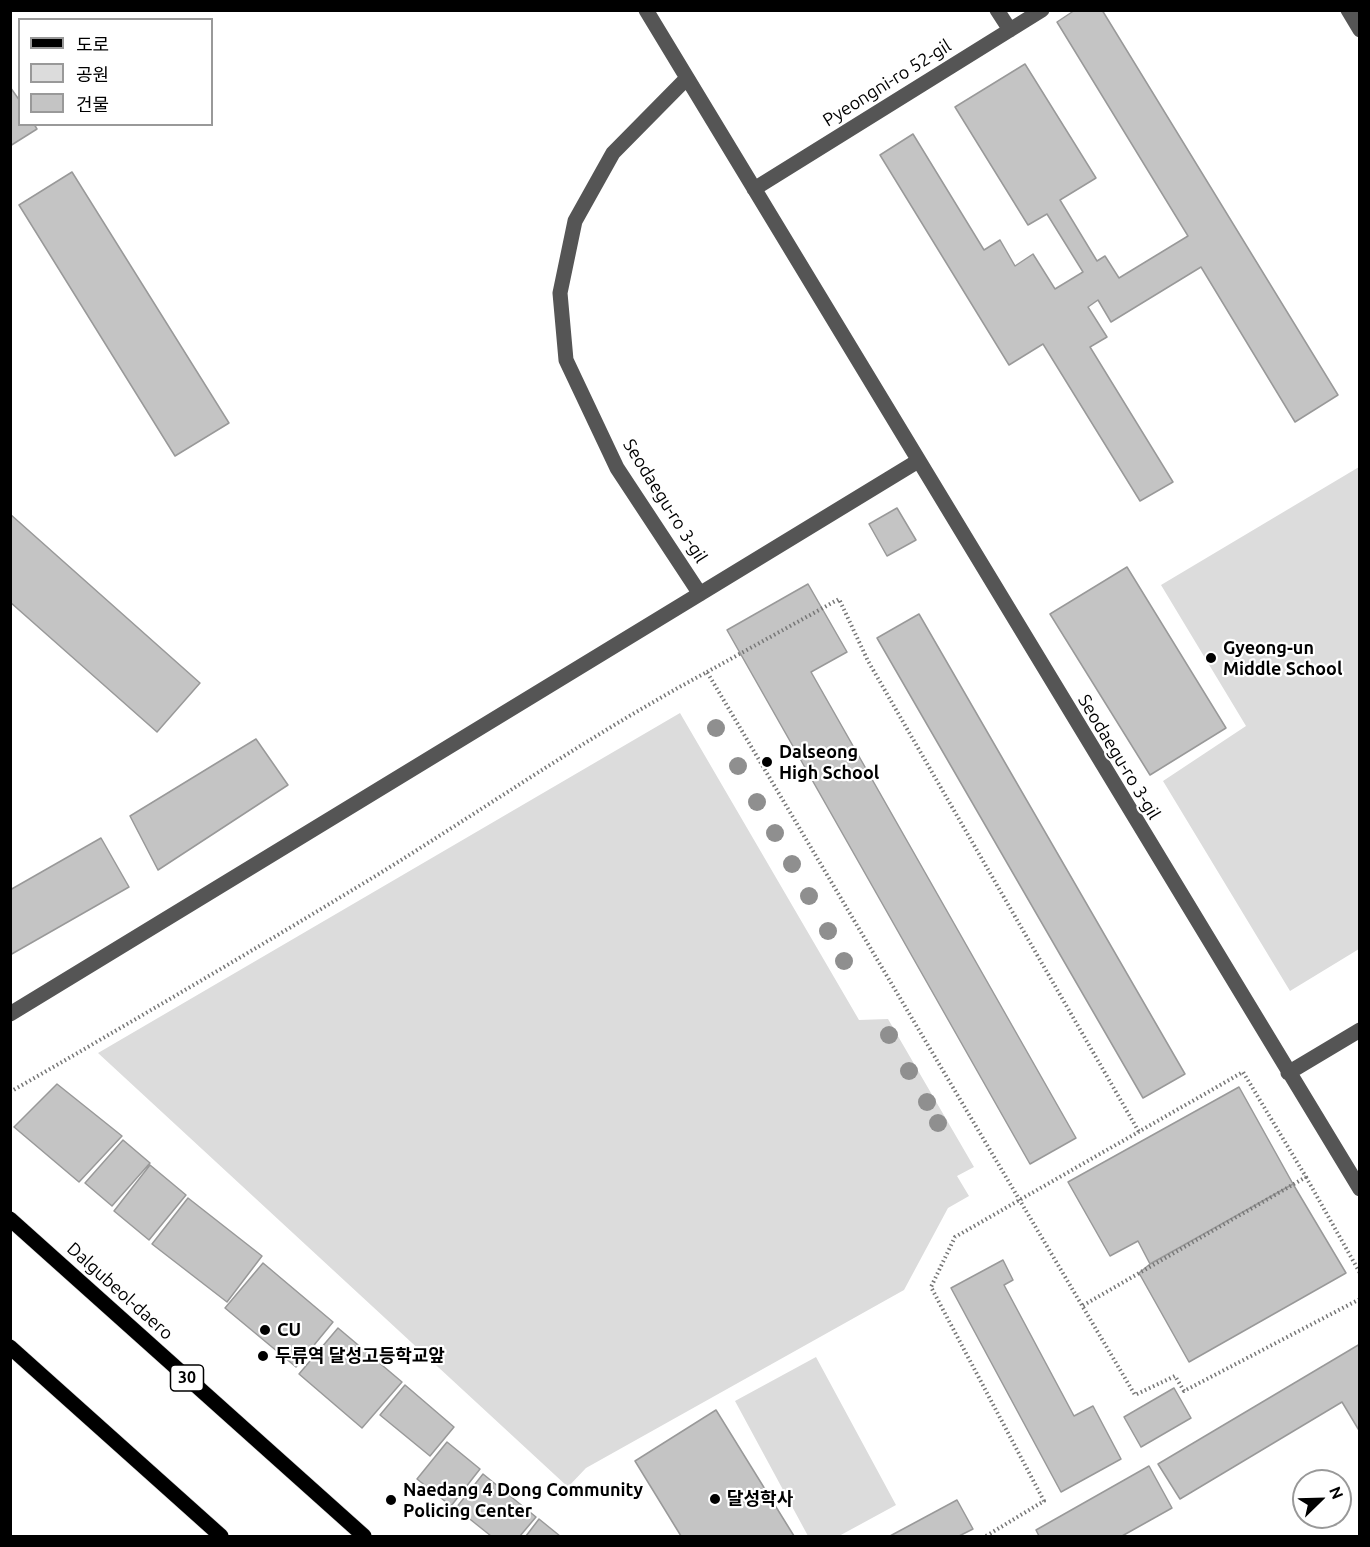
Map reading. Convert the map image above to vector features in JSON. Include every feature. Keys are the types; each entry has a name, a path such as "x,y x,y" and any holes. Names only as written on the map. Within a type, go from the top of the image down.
{"main road":[{"name":"Dalgubeol-daero","path":"10,1219 364,1536"},
{"path":"10,1347 221,1536"}],"street":[{"name":"Seodaegu-ro 3-gil","path":"646,10 1359,1189"},
{"path":"998,10 1010,30"},
{"name":"Pyeongni-ro 52-gil","path":"754,189 1042,10"},
{"path":"1348,10 1359,30"},
{"name":"Seodaegu-ro 3-gil","path":"687,78 613,153 575,220 560,293 566,360 617,468 700,594 918,461"},
{"path":"10,1014 700,594"},
{"path":"1288,1073 1359,1030"}],"path":[{"path":"10,1092 175,997 382,871 656,699 839,599 868,661 1139,1132"},
{"path":"707,672 1135,1395 1175,1376 1185,1391 1359,1299"},
{"path":"986,1536 1044,1501 931,1287 955,1237 1243,1072 1306,1177 1359,1273"},
{"path":"1082,1306 1306,1177"}],"green space":[{"path":"1359,467 1359,949 1290,991 1163,781 1246,726 1161,585"},
{"path":"680,713 859,1020 888,1019 974,1167 957,1176 969,1196 948,1208 904,1290 586,1468 568,1487 98,1053"},
{"path":"816,1357 896,1505 839,1536 808,1536 735,1401"}],"building":[{"path":"1075,10 1102,10 1338,395 1295,422 1201,267 1111,322 1098,300 1088,307 1107,337 1090,347 1173,482 1140,501 1043,344 1009,365 880,155 913,134 984,250 1000,240 1015,266 1033,254 1055,289 1083,272 1047,214 1028,225 955,107 1025,64 1096,178 1060,200 1097,261 1105,256 1119,278 1188,236 1057,22"},
{"path":"10,87 18,98 18,126 35,126 37,129 10,146"},
{"path":"72,172 229,423 175,456 19,205"},
{"path":"897,508 916,540 887,556 869,524"},
{"path":"10,514 200,683 157,732 10,602"},
{"path":"1127,567 1226,728 1150,775 1050,614"},
{"path":"808,584 847,652 811,672 1076,1138 1030,1164 727,630"},
{"path":"919,614 1185,1074 1143,1098 877,638"},
{"path":"256,739 288,785 158,870 130,816"},
{"path":"101,838 129,887 10,955 10,890"},
{"path":"57,1084 122,1136 79,1182 14,1127"},
{"path":"1239,1087 1293,1184 1150,1264 1138,1241 1110,1256 1068,1182"},
{"path":"123,1140 150,1163 112,1206 85,1183"},
{"path":"150,1165 186,1195 149,1240 114,1211"},
{"path":"1293,1184 1346,1273 1189,1362 1139,1273 1150,1264"},
{"path":"188,1198 262,1256 227,1302 152,1244"},
{"path":"1003,1260 1013,1280 1004,1285 1074,1416 1093,1406 1121,1459 1061,1492 951,1288"},
{"path":"263,1263 333,1322 296,1367 225,1308"},
{"path":"338,1328 402,1382 362,1428 299,1374"},
{"path":"1360,1344 1360,1432 1342,1402 1180,1499 1158,1464"},
{"path":"405,1385 454,1427 430,1456 380,1415"},
{"path":"1174,1388 1191,1418 1141,1447 1124,1417"},
{"name":"달성학사","path":"716,1410 794,1536 681,1536 635,1461"},
{"path":"447,1442 480,1469 451,1506 417,1479"},
{"path":"1149,1466 1172,1508 1122,1536 1039,1536 1036,1530"},
{"path":"483,1474 536,1517 520,1536 491,1536 456,1508"},
{"path":"957,1500 973,1529 959,1536 890,1536"},
{"path":"539,1519 560,1536 526,1536"}],"place":[{"name":"Gyeong-un Middle School","path":"1211,658"},
{"name":"Dalseong High School","path":"767,762"},
{"name":"CU","path":"265,1330"},
{"name":"두류역 달성고등학교앞","path":"263,1356"},
{"name":"달성학사","path":"715,1499"},
{"name":"Naedang 4 Dong Community Policing Center","path":"391,1500"}]}
